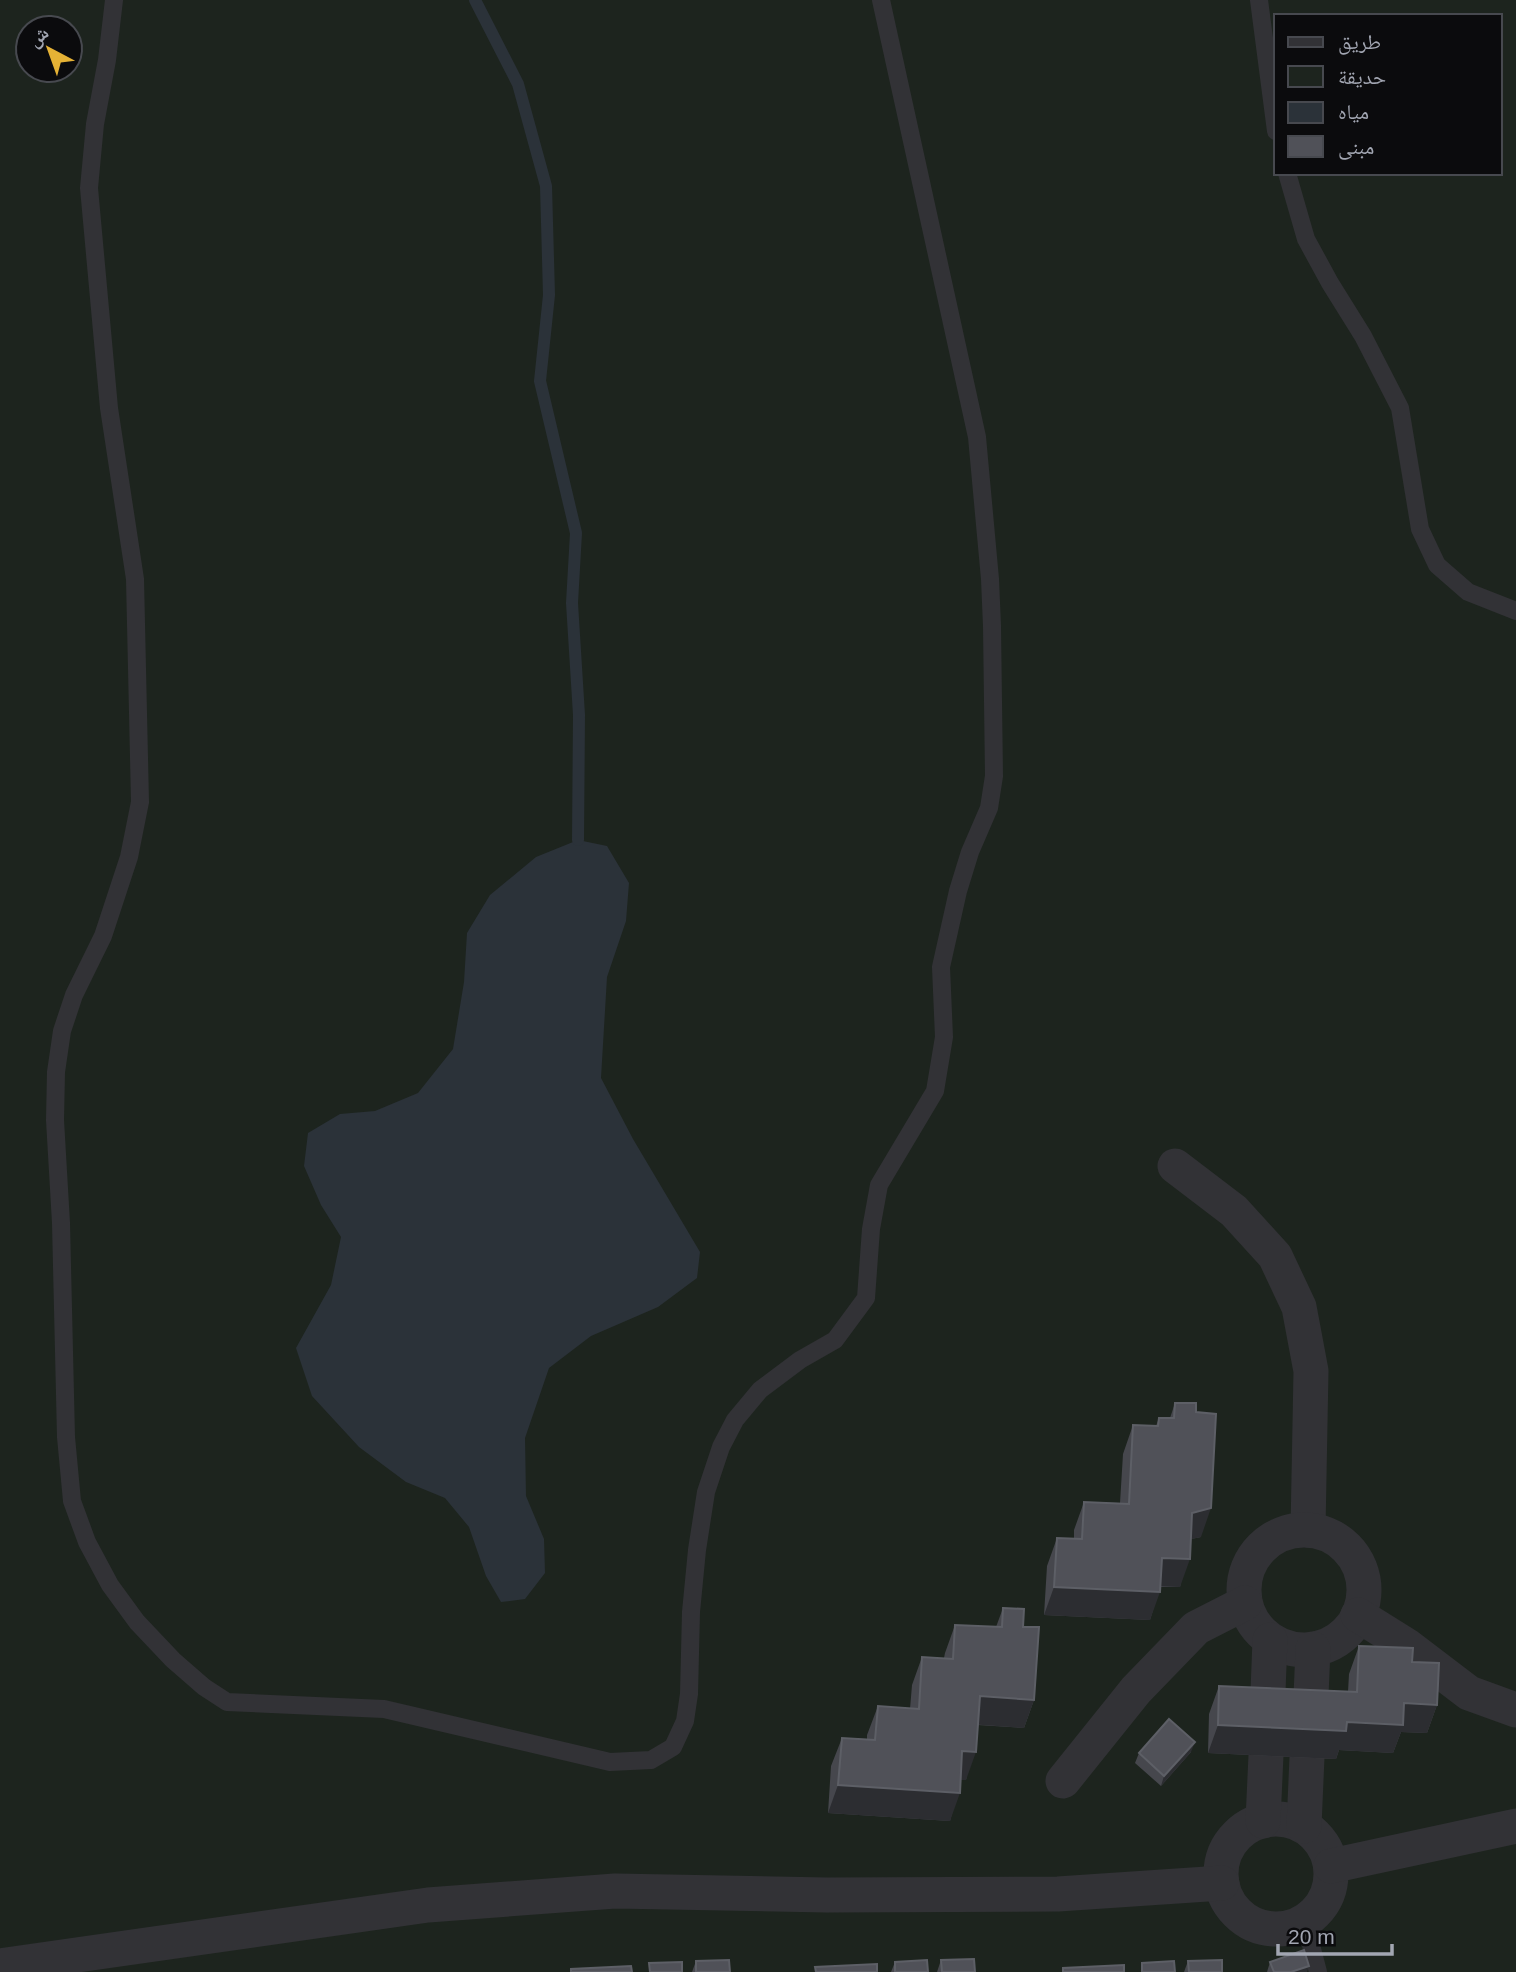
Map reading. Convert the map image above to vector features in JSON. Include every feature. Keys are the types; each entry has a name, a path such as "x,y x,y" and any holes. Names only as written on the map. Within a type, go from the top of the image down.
{"street":[{"path":"1175,1166 1234,1211 1275,1256 1299,1307 1311,1371 1308,1530"},
{"path":"1308,1530 1328,1534 1344,1545 1356,1560 1363,1579 1364,1599 1358,1615 1345,1634 1328,1646 1313,1649 1288,1648 1270,1640 1255,1626 1245,1603 1243,1589 1247,1570 1256,1553 1271,1539 1289,1531 1308,1530"},
{"path":"1063,1781 1136,1690 1196,1628 1245,1603"},
{"path":"1358,1615 1406,1645 1469,1693 1516,1710"},
{"path":"1267,1717 1270,1640"},
{"path":"1310,1719 1313,1649"},
{"path":"1263,1821 1266,1755"},
{"path":"1304,1826 1307,1757"},
{"path":"1288,1820 1304,1826 1317,1836 1326,1850 1331,1866 1331,1883 1326,1898 1317,1912 1304,1922 1288,1928 1270,1929 1252,1924 1238,1914 1227,1900 1222,1883 1221,1870 1230,1846 1241,1833 1263,1821 1288,1820"},
{"path":"1331,1866 1516,1826"},
{"path":"0,1966 428,1905 615,1891 827,1895 1058,1894 1222,1883"}],"lane":[{"path":"114,0 107,61 95,124 89,188 109,408 135,579 140,802 130,857 103,936 74,995 62,1031 55,1072 66,1437 72,1502 88,1542 110,1585 136,1622 173,1660 204,1687 227,1702 384,1709 610,1762 651,1760 673,1747 685,1721 689,1694 691,1612 706,1492 721,1447 735,1420 760,1390 800,1360 835,1340 866,1298 871,1229 879,1185 935,1091 944,1037 941,967 958,891 970,852 989,808 994,776 992,614 977,437 881,0"},
{"path":"1259,0 1274,116"},
{"path":"1288,175 1306,239 1330,284 1363,336 1400,408 1420,529 1437,565 1468,592 1516,611"},
{"path":"1304,1922 1318,1972"}],"green space":[{"path":"0,0 1516,0 1516,1972 0,1972"}],"water":[{"path":"578,840 607,846 629,883 626,921 607,977 601,1078 633,1139 700,1252 697,1278 658,1307 591,1336 549,1368 525,1438 526,1496 544,1539 545,1573 525,1599 501,1602 486,1576 469,1527 445,1498 406,1482 359,1447 312,1396 296,1348 331,1285 341,1237 321,1205 304,1166 308,1133 340,1114 375,1111 418,1093 453,1049 464,982 467,933 490,895 536,857"}],"building":[{"path":"1175,1403 1196,1403 1196,1412 1216,1414 1211,1508 1192,1513 1190,1559 1162,1558 1160,1592 1054,1587 1057,1538 1082,1539 1084,1502 1129,1504 1133,1425 1158,1426 1159,1418 1174,1418"},
{"path":"1003,1608 1024,1609 1023,1627 1039,1627 1034,1700 980,1696 976,1752 962,1751 960,1793 838,1785 842,1738 875,1740 878,1706 919,1709 922,1657 953,1659 955,1625 1002,1627"},
{"path":"1359,1646 1413,1648 1412,1662 1439,1663 1437,1705 1404,1703 1403,1725 1347,1722 1346,1731 1218,1725 1219,1686 1357,1692"},
{"path":"1169,1719 1195,1742 1164,1776 1139,1753"},
{"path":"1304,1950 1309,1966 1291,1972 1274,1972 1270,1962"},
{"path":"974,1959 975,1972 942,1972 941,1960"},
{"path":"729,1960 730,1972 696,1972 696,1961"},
{"path":"927,1960 928,1972 895,1972 895,1962"},
{"path":"1222,1960 1222,1972 1189,1972 1188,1961"},
{"path":"1174,1961 1175,1972 1142,1972 1142,1963"},
{"path":"682,1962 682,1972 650,1972 649,1963"},
{"path":"877,1964 877,1972 816,1972 815,1967"},
{"path":"1124,1965 1124,1972 1063,1972 1063,1968"},
{"path":"631,1966 632,1972 571,1972 571,1969"}],"waterway":[{"path":"475,0 518,84 546,186 549,295 540,381 576,533 572,603 579,715 578,840"}]}
